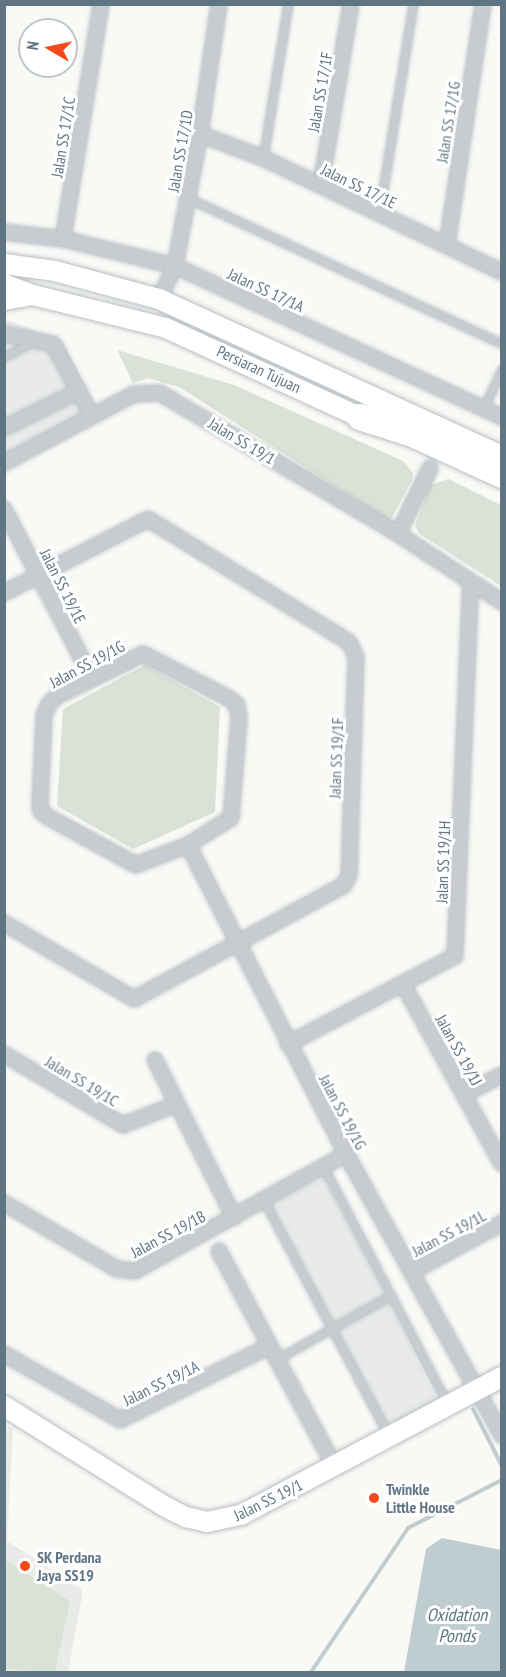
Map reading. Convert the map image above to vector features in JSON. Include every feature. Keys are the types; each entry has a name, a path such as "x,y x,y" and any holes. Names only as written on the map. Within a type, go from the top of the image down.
{"highway":[{"path":"360,417 413,434 501,475"}],"main road":[{"name":"Persiaran Tujuan","path":"4,264 55,271 159,299 501,456"},
{"name":"Persiaran Tujuan","path":"4,284 33,295 166,328 360,417 501,488"},
{"path":"4,300 33,295"},
{"name":"Jalan SS 19/1","path":"4,1406 164,1506 186,1518 207,1522 242,1515 390,1439 501,1377"}],"street":[{"name":"Jalan SS 17/1C","path":"63,239 101,4"},
{"name":"Jalan SS 17/1D","path":"159,299 175,266 200,134 219,4"},
{"name":"Jalan SS 17/1F","path":"321,185 351,4"},
{"name":"Jalan SS 17/1G","path":"447,245 483,4"},
{"name":"Jalan SS 17/1E","path":"200,134 263,158 501,272"},
{"name":"Jalan SS 17/1A","path":"4,232 63,239 175,266 501,417"},
{"path":"4,334 38,339 53,344 91,414"},
{"path":"4,428 79,391"},
{"name":"Jalan SS 19/1","path":"4,463 91,414 134,394 160,393 398,534 471,582"},
{"path":"398,534 430,468"},
{"name":"Jalan SS 19/1E","path":"4,509 40,574 92,678"},
{"name":"Jalan SS 19/1F","path":"4,593 148,519 354,647 349,875 344,885 238,945 134,999 4,923"},
{"path":"471,582 501,602"},
{"name":"Jalan SS 19/1H","path":"288,1044 455,956 471,582"},
{"name":"Jalan SS 19/1G","path":"151,656 237,705 239,717 231,818 188,844 136,865 41,812 44,715 57,696 133,657 151,656"},
{"name":"Jalan SS 19/1G","path":"188,844 346,1154 479,1389 501,1436"},
{"name":"Jalan SS 19/1J","path":"403,984 465,1094 501,1164"},
{"name":"Jalan SS 19/1C","path":"4,1054 123,1125 177,1104"},
{"path":"155,1060 234,1217"},
{"path":"465,1094 501,1075"},
{"name":"Jalan SS 19/1B","path":"4,1203 126,1272 135,1271 346,1154"},
{"name":"Jalan SS 19/1L","path":"413,1271 501,1223"},
{"path":"219,1251 335,1467"},
{"name":"Jalan SS 19/1A","path":"4,1354 120,1420 270,1346"}],"lane":[{"path":"263,158 288,4"},
{"path":"380,214 413,4"},
{"path":"188,198 501,344"},
{"path":"4,357 38,339"},
{"path":"483,409 501,369"},
{"path":"324,1168 449,1407"},
{"path":"264,1201 390,1439"},
{"path":"277,1359 391,1295"}],"shaded area":[{"path":"4,319 63,341 100,416 4,469"},
{"path":"117,350 234,385 403,461 413,473 412,480 390,521 179,387 148,378 133,383"},
{"path":"449,479 501,505 501,586 420,534 415,526 430,485"},
{"path":"145,665 220,707 215,812 133,849 57,806 63,709"},
{"path":"324,1178 440,1406 384,1435 268,1207"},
{"name":"SK Perdana Jaya SS19","path":"4,1424 13,1429 7,1541 83,1590 68,1672 5,1672"},
{"name":"SK Perdana Jaya SS19","path":"5,1560 70,1601 55,1672 5,1669"}],"water":[{"name":"Oxidation Ponds","path":"442,1538 501,1550 501,1672 404,1672 426,1549"}],"waterway":[{"path":"473,1409 502,1466"},
{"path":"311,1672 408,1528 502,1480"}],"place":[{"name":"Twinkle Little House","path":"374,1498"},
{"name":"SK Perdana Jaya SS19","path":"25,1566"}]}
